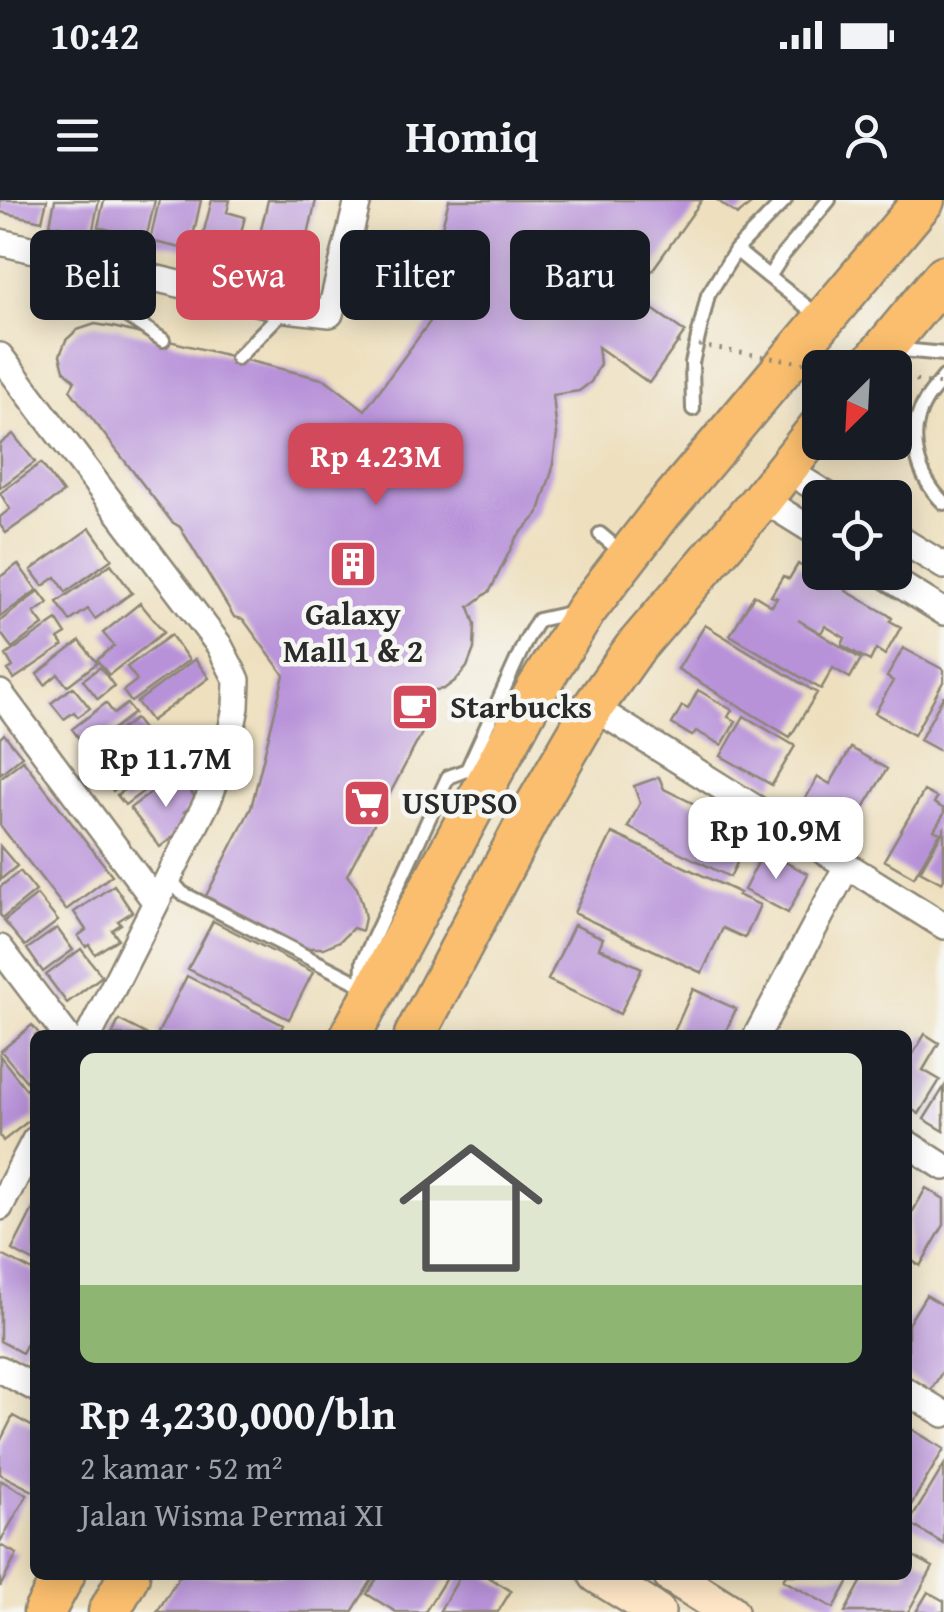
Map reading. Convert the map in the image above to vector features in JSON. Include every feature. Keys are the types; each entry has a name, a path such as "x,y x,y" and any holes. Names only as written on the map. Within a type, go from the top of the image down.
{"main road":[{"path":"359,1009 484,763 586,610 613,546 823,320 919,201"},
{"path":"892,350 944,276"},
{"path":"420,1026 530,814 592,707 634,648 802,449"},
{"path":"359,1009 384,991 394,990 420,1004 420,1026"},
{"path":"44,1612 61,1580"},
{"path":"109,1612 126,1580"},
{"path":"606,1580 657,1612"},
{"path":"679,1580 730,1612"}],"street":[{"path":"320,314 335,317 358,200"},
{"path":"2,245 176,283"},
{"path":"0,356 220,645 237,680 228,747 209,798 92,1030"},
{"path":"774,484 802,491"},
{"path":"774,484 802,515"},
{"path":"912,546 944,566"},
{"path":"909,590 944,612"},
{"path":"0,693 162,890"},
{"path":"592,707 944,926"},
{"path":"760,1030 848,866"},
{"path":"0,948 62,1030"},
{"path":"912,1147 944,1167"},
{"path":"4,1187 30,1148"},
{"path":"0,1369 30,1385"},
{"path":"912,1394 944,1414"}],"lane":[{"path":"694,409 692,363 708,295 736,250 785,200"},
{"path":"768,277 829,200"},
{"path":"736,250 823,320"},
{"path":"159,279 125,289 120,307 124,314 162,340"},
{"path":"237,358 274,320"},
{"path":"912,359 944,354"},
{"path":"944,376 922,405 916,430 918,464 930,489 944,503"},
{"path":"162,890 182,893 359,1009"}],"path":[{"path":"678,342 802,363"},
{"path":"912,374 944,385"}],"building":[{"path":"0,200 47,200 42,221 0,212"},
{"path":"55,200 99,200 93,230 50,224"},
{"path":"104,200 155,200 148,230 98,227"},
{"path":"159,200 201,200 194,230 176,230 176,247 156,242 156,230 152,230"},
{"path":"212,200 230,200 227,212 245,217 242,230 204,230"},
{"path":"268,200 316,200 309,230 261,230"},
{"name":"Galaxy Mall 1 & 2","path":"449,200 702,200 650,273 650,230 510,230 510,320 650,320 650,307 685,332 649,383 598,347 600,364 591,382 579,391 553,395 557,434 552,471 538,514 516,538 490,591 469,607 475,624 474,649 467,667 444,689 427,691 432,714 347,875 362,903 362,931 353,928 340,941 324,948 302,948 206,896 251,808 284,675 243,619 234,617 180,527 172,522 70,390 75,381 64,370 60,355 66,340 77,330 95,324 113,327 326,380 365,410 431,320 490,320 490,230 441,230"},
{"path":"717,200 756,200 737,215"},
{"path":"13,434 35,462 0,488 0,444"},
{"path":"41,463 63,493 6,533 0,517 10,509 0,493"},
{"path":"90,528 112,559 66,592 56,577 43,586 31,570"},
{"path":"18,564 37,590 0,617 0,577"},
{"path":"111,564 132,593 95,619 88,609 70,621 57,602"},
{"path":"798,564 802,566 802,590 846,590 901,627 885,655 876,649 870,661 842,645 845,638 825,626 821,633 798,620 861,659 850,678 833,668 821,689 730,635 754,595 772,606 777,598 771,596 783,576 789,579"},
{"path":"39,591 48,603 34,613 43,625 12,648 0,632 0,621"},
{"path":"140,603 164,632 109,675 97,660 114,646 103,633"},
{"path":"57,620 66,634 58,639 63,646 14,679 6,655"},
{"path":"705,625 817,693 790,737 678,669"},
{"path":"171,635 189,660 131,702 123,691 137,680 127,667"},
{"path":"80,641 97,663 67,686 58,674 45,685 37,674"},
{"path":"903,648 944,670 944,680 914,735 875,713 893,681 887,677"},
{"path":"195,659 209,678 151,721 137,702"},
{"path":"100,667 114,686 98,699 83,680"},
{"path":"73,687 90,708 78,717 74,712 64,719 51,703"},
{"path":"698,690 732,710 728,717 736,721 722,745 696,731 692,736 672,724 682,706 688,709"},
{"path":"944,695 944,753 920,740"},
{"path":"106,703 114,714 127,704 134,713 87,749 72,729"},
{"path":"744,716 795,746 772,785 721,756"},
{"path":"135,719 153,742 107,778 88,754"},
{"path":"4,734 22,756 0,774 0,738"},
{"path":"157,743 164,752 113,791 107,782"},
{"path":"851,748 887,769 850,831 803,803 818,777 830,784"},
{"path":"23,760 112,875 66,910 0,825 0,778"},
{"path":"157,765 165,775 125,805 117,795"},
{"path":"176,772 198,801 184,812 192,822 160,847 130,808 163,784 170,794 176,790 167,779"},
{"path":"659,777 664,789 752,832 730,877 628,827 640,803 634,786"},
{"path":"924,791 937,798 934,803 944,809 944,814 934,830 940,833 914,877 884,860"},
{"path":"944,829 944,879 942,883 920,871"},
{"path":"612,833 760,905 745,938 723,928 702,973 574,913"},
{"path":"0,846 17,866 0,880"},
{"path":"764,851 808,874 788,913 744,890"},
{"path":"20,871 36,891 3,918 0,887"},
{"path":"114,885 132,912 112,930 118,939 95,954 78,936 86,930 74,912"},
{"path":"37,895 58,921 25,946 4,921"},
{"path":"213,921 313,972 289,1019 188,969"},
{"path":"574,925 603,938 599,948 642,968 620,1014 548,980"},
{"path":"57,928 73,950 43,972 27,949"},
{"path":"81,949 102,976 67,1003 46,975"},
{"path":"187,976 283,1025 280,1030 160,1030"},
{"path":"693,989 736,1009 726,1030 675,1030"},
{"path":"119,1020 138,1030 114,1030"},
{"path":"32,1025 36,1030 30,1030 30,1086 1,1051"},
{"path":"925,1034 939,1043 923,1070 940,1080 919,1114 912,1110 912,1055"},
{"path":"0,1056 30,1095 30,1120 3,1141"},
{"path":"944,1087 944,1131 924,1119"},
{"path":"926,1188 944,1199 944,1225 920,1266 912,1261 912,1213"},
{"path":"30,1215 30,1259 12,1250"},
{"path":"2,1255 30,1269 30,1338 22,1353 0,1341"},
{"path":"926,1295 944,1306 944,1369 931,1390 912,1378 912,1318"},
{"path":"13,1416 30,1425 30,1489 0,1474 0,1442"},
{"path":"912,1429 944,1449 912,1503"},
{"path":"944,1465 944,1544 912,1525 912,1518"},
{"path":"0,1480 27,1495 0,1542"},
{"path":"0,1545 17,1554 0,1587"},
{"path":"912,1555 933,1567 908,1612 845,1612 862,1580 912,1580"},
{"path":"177,1580 372,1580 352,1612 157,1612"},
{"path":"376,1580 445,1580 425,1612 396,1612 367,1594"},
{"path":"458,1580 493,1580 511,1591 498,1612 439,1612"},
{"path":"783,1580 849,1580 834,1608"},
{"path":"928,1592 944,1601 944,1612 916,1612"}],"place":[{"name":"Galaxy Mall 1 & 2","path":"353,564"},
{"name":"Starbucks","path":"415,707"},
{"name":"USUPSO","path":"367,803"}]}
